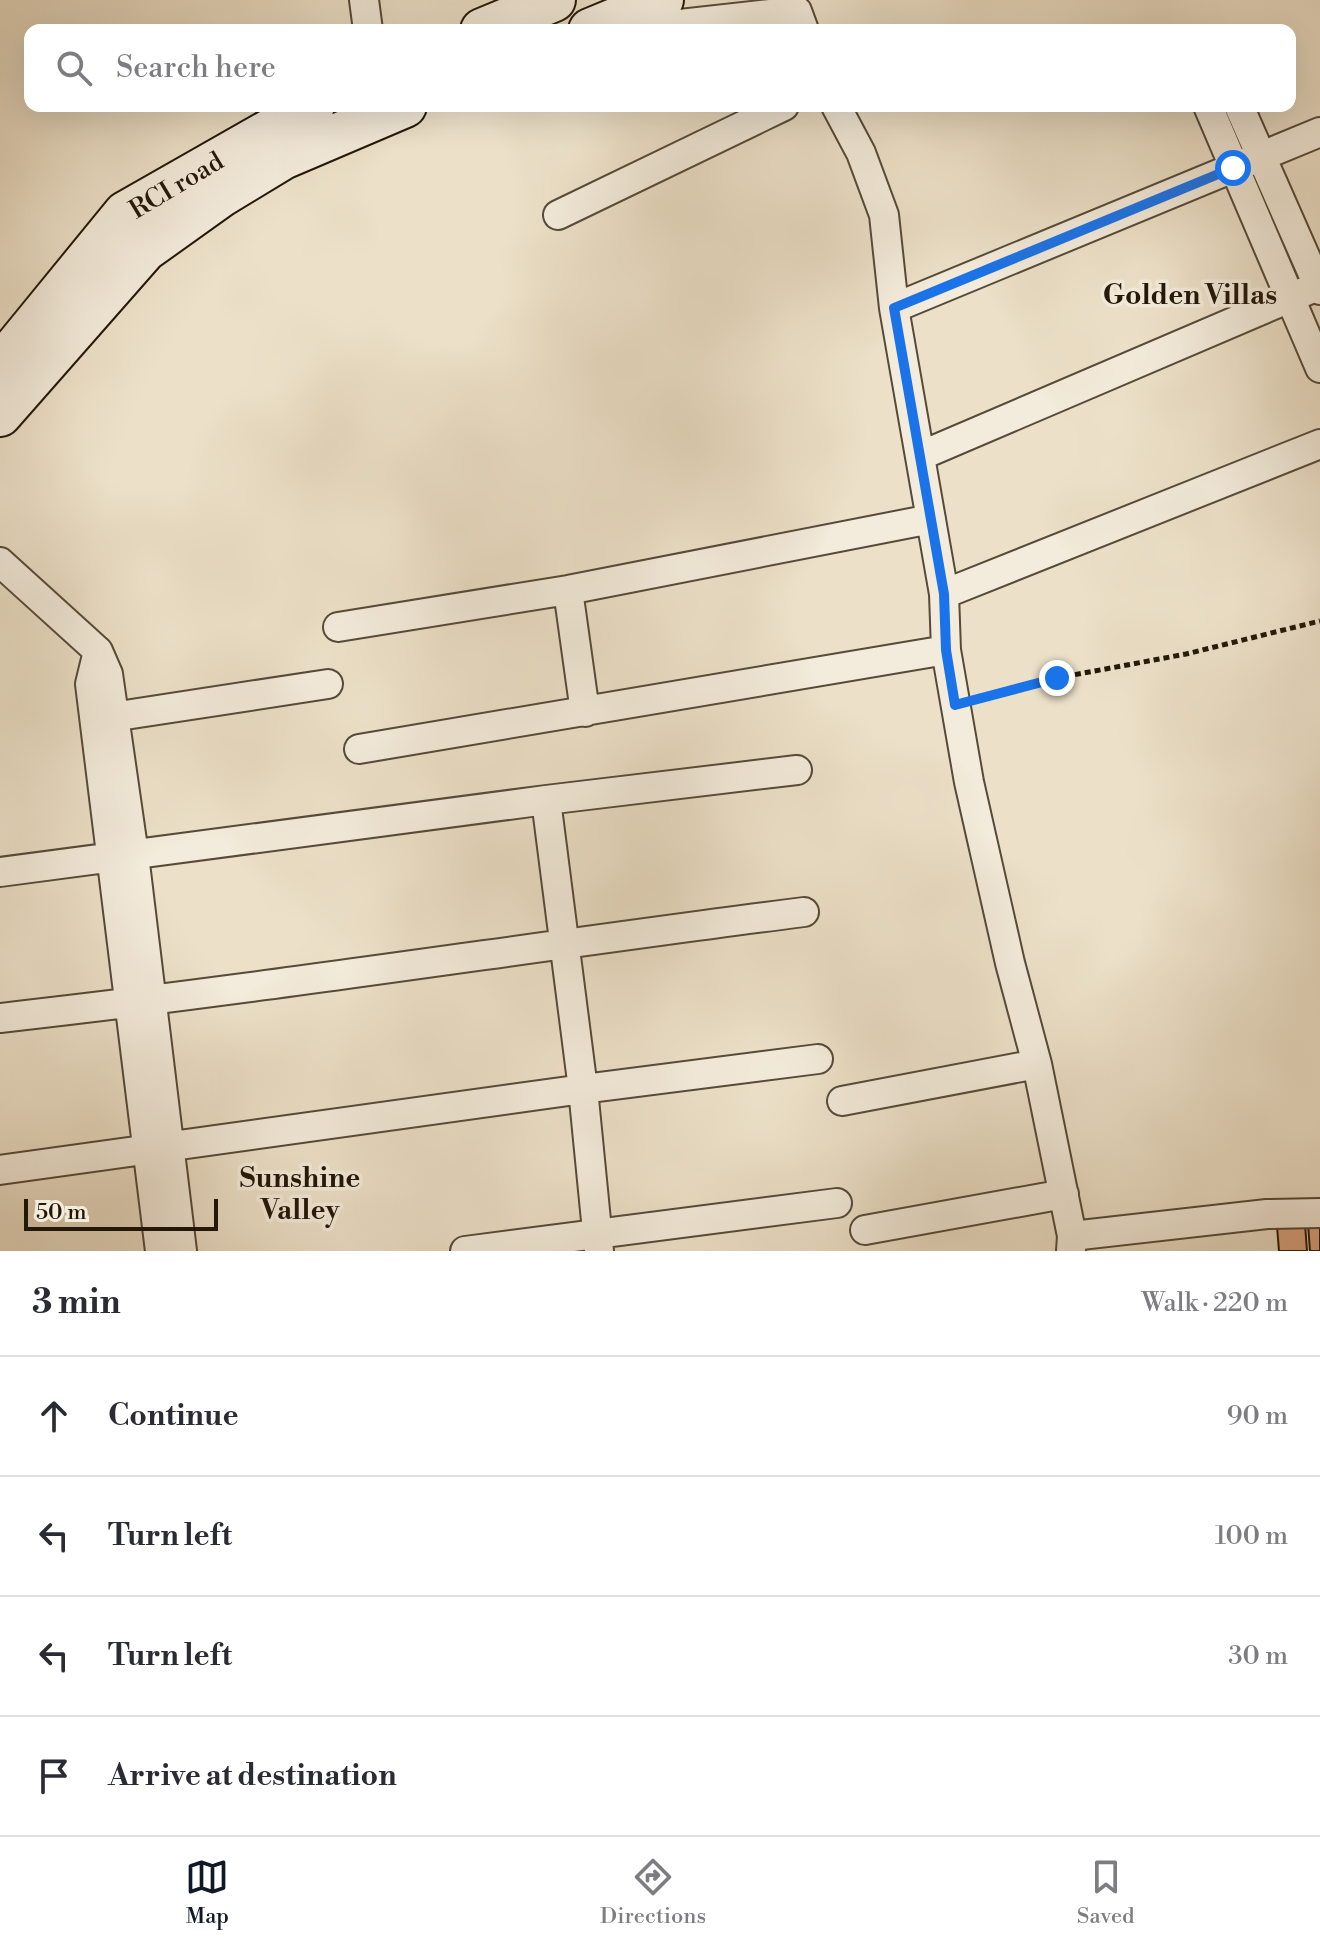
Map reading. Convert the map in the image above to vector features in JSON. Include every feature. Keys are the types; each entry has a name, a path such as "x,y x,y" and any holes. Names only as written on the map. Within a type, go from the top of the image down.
{"main road":[{"path":"496,24 554,0"},
{"path":"604,24 662,0"},
{"name":"RCI road","path":"0,366 125,213 301,112"},
{"path":"0,415 145,250 222,195 283,158 391,112"}],"street":[{"path":"364,0 367,24"},
{"path":"680,24 797,11 802,24"},
{"path":"558,215 772,112"},
{"path":"839,112 861,153 884,215 894,308 944,594 946,650 969,782 1010,963 1037,1064 1072,1243 1267,1214 1320,1213"},
{"path":"1210,112 1320,368"},
{"path":"920,456 1319,287 1242,112"},
{"path":"894,308 1320,132"},
{"path":"944,594 1320,444"},
{"path":"338,627 568,590 931,519"},
{"path":"0,562 98,651 108,674 105,718 140,1002 159,1149 182,1251"},
{"path":"568,590 585,712"},
{"path":"359,749 946,650"},
{"path":"105,718 328,684"},
{"path":"0,872 797,770"},
{"path":"546,800 583,1089 598,1242"},
{"path":"0,1018 140,1002 804,912"},
{"path":"0,1170 818,1059"},
{"path":"842,1101 1037,1064"},
{"path":"159,1149 160,1251"},
{"path":"865,1230 1064,1194"},
{"path":"465,1251 598,1242 837,1203"}],"path":[{"path":"955,705 1057,678 1186,654 1320,621"}],"building":[{"path":"1320,1223 1320,1251 1310,1251 1308,1224"},
{"path":"1305,1224 1307,1251 1279,1251 1277,1226"}],"district":[{"name":"Golden Villas","path":"1190,294"},
{"name":"Sunshine Valley","path":"300,1193"}],"route":[{"path":"1057,678 955,705 946,650 944,594 894,308 1233,168"}]}
